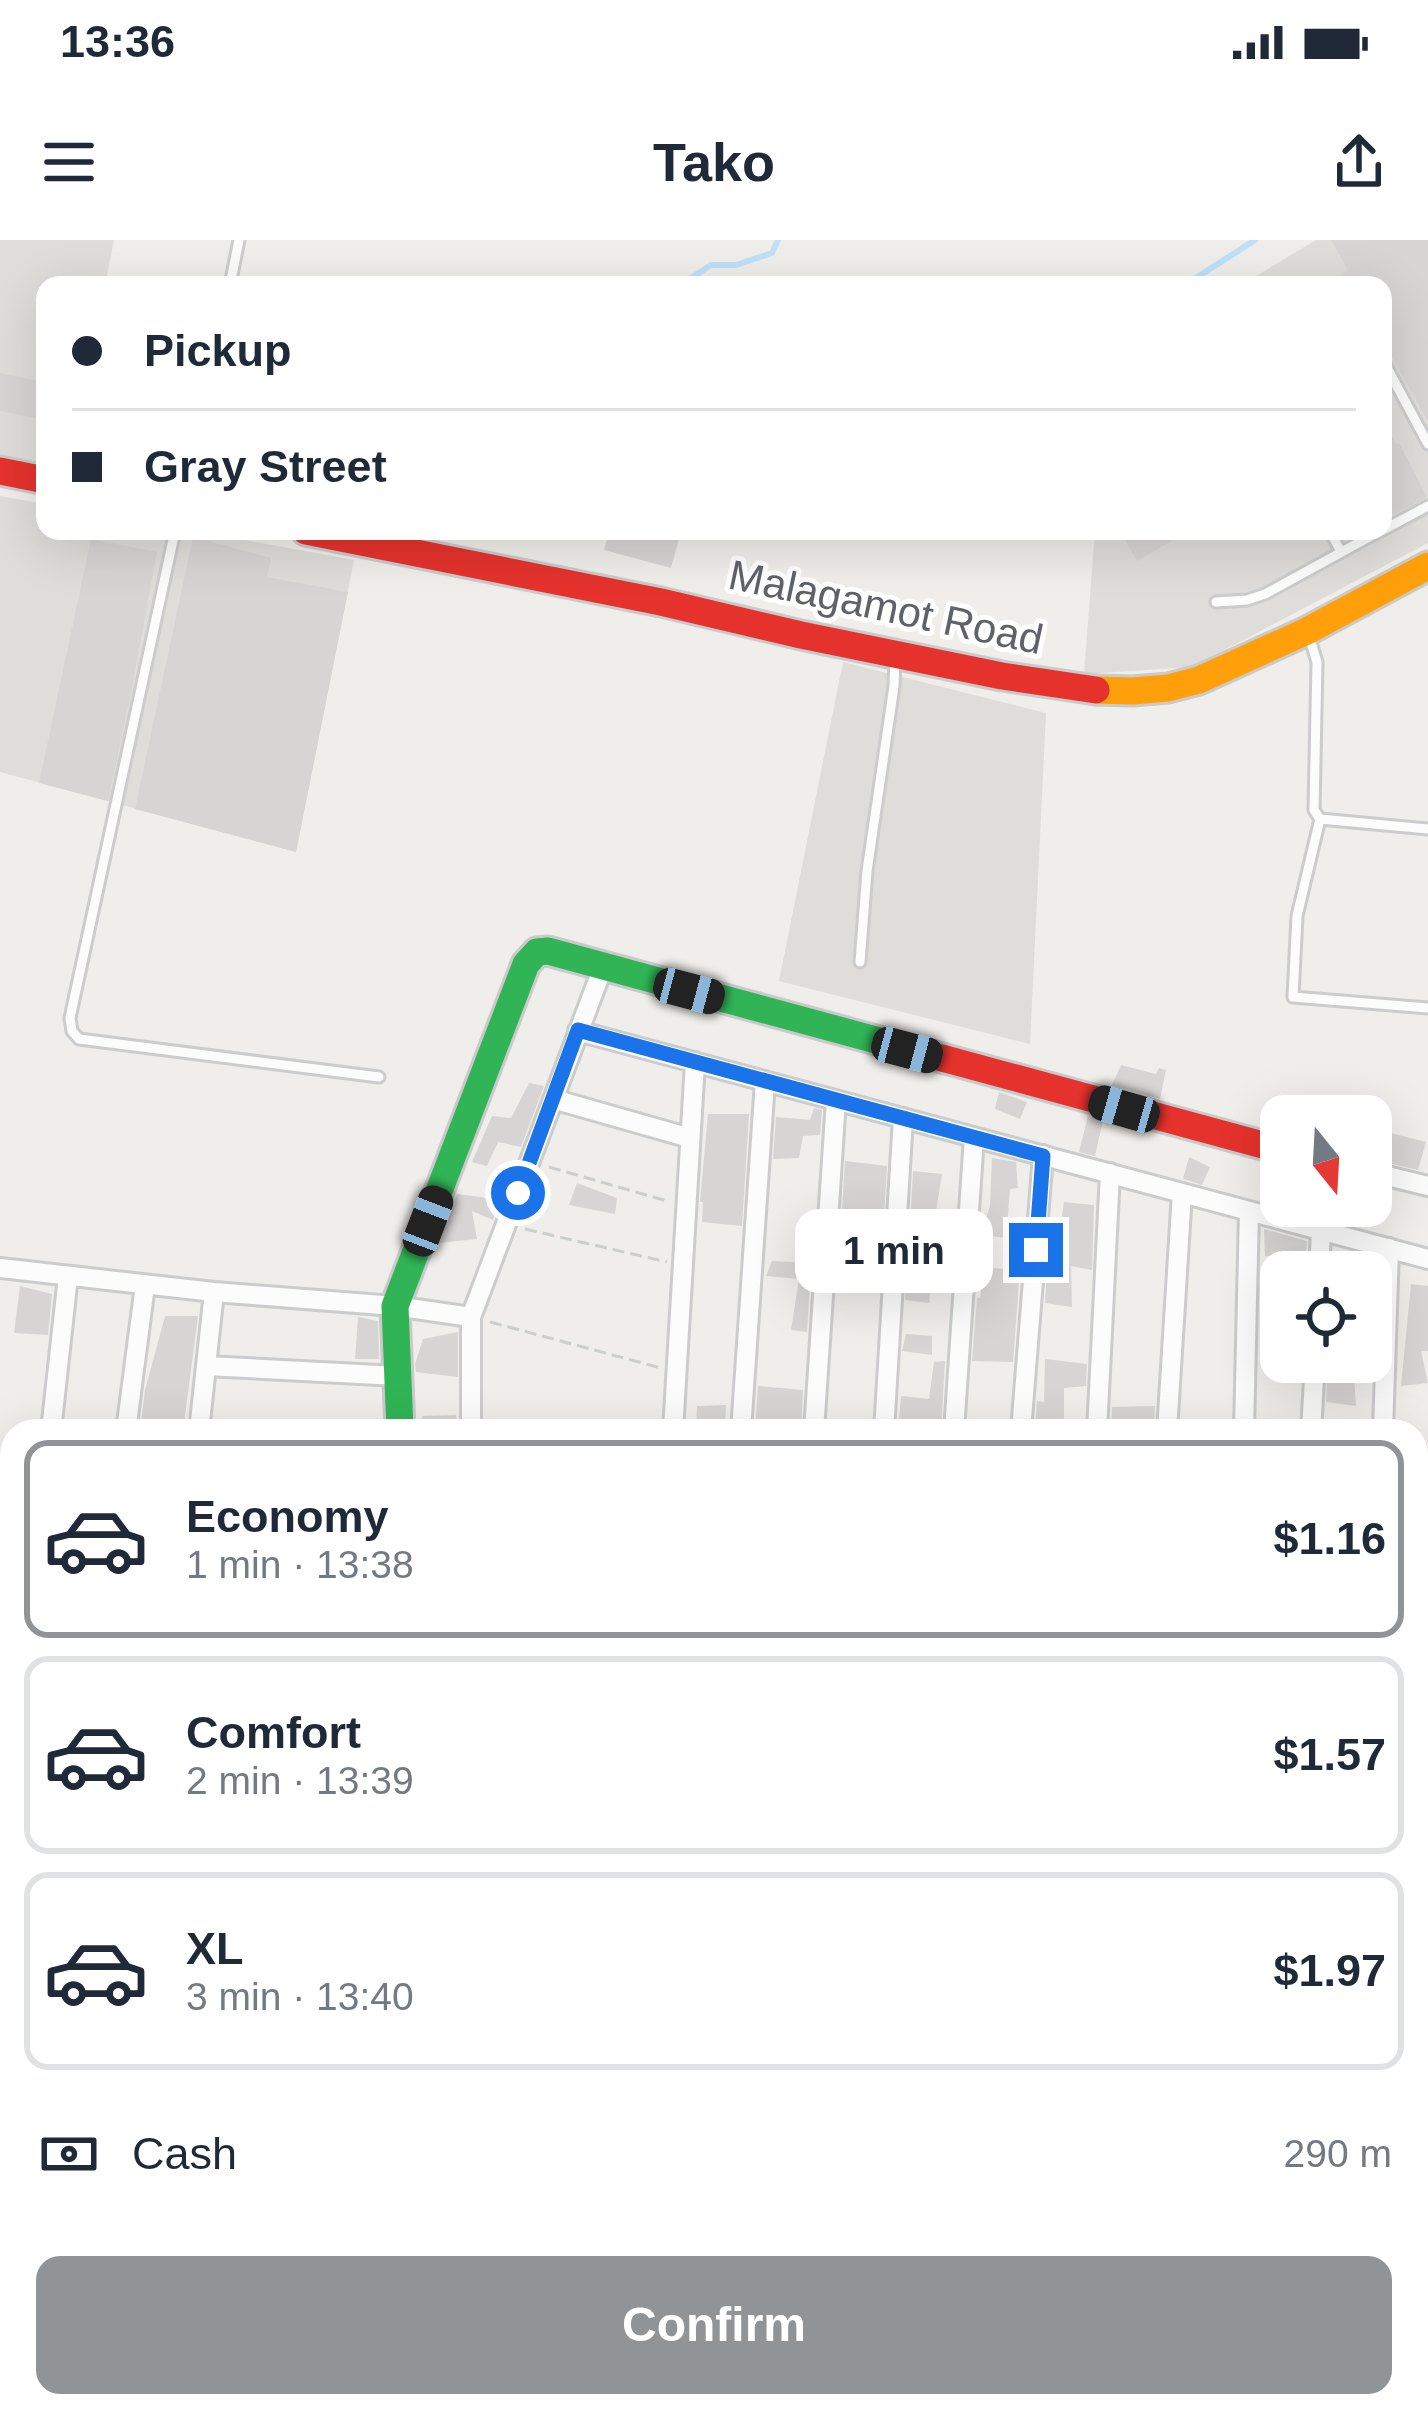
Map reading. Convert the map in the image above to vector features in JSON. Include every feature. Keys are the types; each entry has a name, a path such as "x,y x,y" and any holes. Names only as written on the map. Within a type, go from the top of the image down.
{"street":[{"path":"0,471 36,478"},
{"name":"Malagamot Road","path":"351,540 896,654 1080,689 1133,691 1199,680 1307,632 1428,566"},
{"path":"400,1419 395,1306 526,964 537,952 548,951 1260,1144"},
{"path":"471,1419 471,1317 603,967"},
{"path":"578,1030 1428,1259"},
{"path":"674,1419 694,1062"},
{"path":"742,1419 764,1081"},
{"path":"553,1099 690,1138"},
{"path":"815,1419 836,1100"},
{"path":"885,1419 903,1118"},
{"path":"955,1419 974,1137"},
{"path":"1022,1419 1043,1156"},
{"path":"1097,1419 1110,1174"},
{"path":"1392,1177 1428,1186"},
{"path":"1168,1419 1182,1193"},
{"path":"1244,1419 1249,1211"},
{"path":"1320,1251 1321,1230"},
{"path":"1383,1419 1389,1248"},
{"path":"0,1268 471,1317"},
{"path":"52,1419 68,1276"},
{"path":"128,1419 145,1285"},
{"path":"200,1419 214,1292"},
{"path":"206,1366 398,1376"},
{"path":"1312,1419 1314,1383"}],"lane":[{"path":"232,276 239,240"},
{"path":"1392,377 1428,444"},
{"path":"1392,525 1428,506"},
{"path":"173,540 70,1018 72,1031 80,1039 379,1077"},
{"path":"1335,540 1341,552"},
{"path":"1216,602 1265,594 1363,540"},
{"path":"1307,632 1317,662 1314,810 1320,819 1297,916 1294,997 1428,1008"},
{"path":"860,962 896,654"},
{"path":"1320,819 1428,829"}],"path":[{"path":"530,1161 686,1206"},
{"path":"506,1225 682,1265"},
{"path":"471,1317 676,1372"}],"shaded area":[{"path":"0,240 114,240 107,276 36,276 36,465 0,459"},
{"path":"1316,240 1428,240 1428,543 1192,667 1084,674 1094,540 1392,540 1392,276 1256,276"},
{"path":"0,496 36,502 36,540 244,540 354,560 296,852 0,772"},
{"path":"843,662 1046,713 1030,1044 779,981"}],"building":[{"path":"1331,240 1428,240 1428,421 1392,358 1392,276 1341,276 1348,270"},
{"path":"0,373 36,380 36,418 0,411"},
{"path":"1392,437 1399,443 1427,497 1392,515"},
{"path":"91,540 157,552 108,801 39,783"},
{"path":"192,540 271,558 267,577 348,592 296,852 135,809"},
{"path":"607,540 679,540 671,568 604,550"},
{"path":"1125,540 1173,540 1137,561"},
{"path":"1121,1065 1156,1074 1159,1068 1166,1070 1160,1099 1112,1085"},
{"path":"529,1083 544,1086 521,1147 498,1142 487,1166 472,1162 492,1116 511,1118"},
{"path":"999,1092 1027,1102 1020,1119 995,1109"},
{"path":"814,1108 822,1110 820,1135 803,1136 799,1158 773,1159 776,1117 810,1120"},
{"path":"708,1114 749,1114 742,1226 702,1222"},
{"path":"1088,1116 1103,1120 1095,1156 1079,1152"},
{"path":"1392,1133 1426,1142 1418,1170 1392,1164"},
{"path":"1189,1157 1210,1167 1202,1185 1183,1179"},
{"path":"992,1158 1016,1162 1018,1188 1010,1189 1006,1238 981,1235 990,1206"},
{"path":"845,1161 887,1166 883,1229 841,1228"},
{"path":"913,1171 942,1174 929,1255 935,1256 929,1303 905,1300 908,1263 921,1244 909,1246"},
{"path":"577,1183 617,1198 615,1214 569,1205"},
{"path":"457,1194 499,1204 493,1220 472,1211 477,1239 438,1243"},
{"path":"1064,1202 1094,1205 1092,1270 1071,1266 1072,1307 1045,1303 1047,1271 1054,1271"},
{"path":"1264,1229 1307,1241 1306,1251 1265,1251"},
{"path":"772,1261 811,1267 807,1332 791,1330 799,1279 766,1276"},
{"path":"984,1268 1020,1269 1013,1362 972,1361"},
{"path":"1411,1284 1428,1286 1428,1351 1421,1351 1428,1383 1401,1386"},
{"path":"20,1286 52,1294 48,1335 14,1333"},
{"path":"165,1316 198,1316 185,1419 141,1419"},
{"path":"358,1317 378,1321 379,1359 355,1359"},
{"path":"458,1332 458,1377 416,1372 423,1339"},
{"path":"906,1334 932,1336 932,1355 902,1351"},
{"path":"1045,1359 1087,1364 1086,1386 1064,1388 1064,1419 1036,1419 1037,1401 1044,1402"},
{"path":"945,1361 942,1419 899,1419 901,1396 929,1399 934,1362"},
{"path":"1327,1383 1354,1383 1356,1406 1326,1402"},
{"path":"758,1386 803,1390 802,1419 756,1419"},
{"path":"726,1405 725,1419 696,1419 697,1406"},
{"path":"1155,1406 1154,1419 1112,1419 1112,1407"},
{"path":"456,1415 456,1419 422,1419"}],"waterway":[{"path":"694,276 711,265 736,265 772,253 778,240"},
{"path":"1199,276 1255,240"}],"traffic: fast":[{"path":"400,1419 395,1306 526,964 537,952 548,951 942,1058"}],"traffic: slow":[{"path":"1096,690 1168,688 1199,680 1307,631 1428,566"}],"traffic: jam":[{"path":"0,471 36,478"},
{"path":"351,540 1002,676 1096,690"},
{"path":"942,1058 1260,1144"}],"route":[{"path":"518,1193 578,1030 1043,1156 1036,1250"}]}
